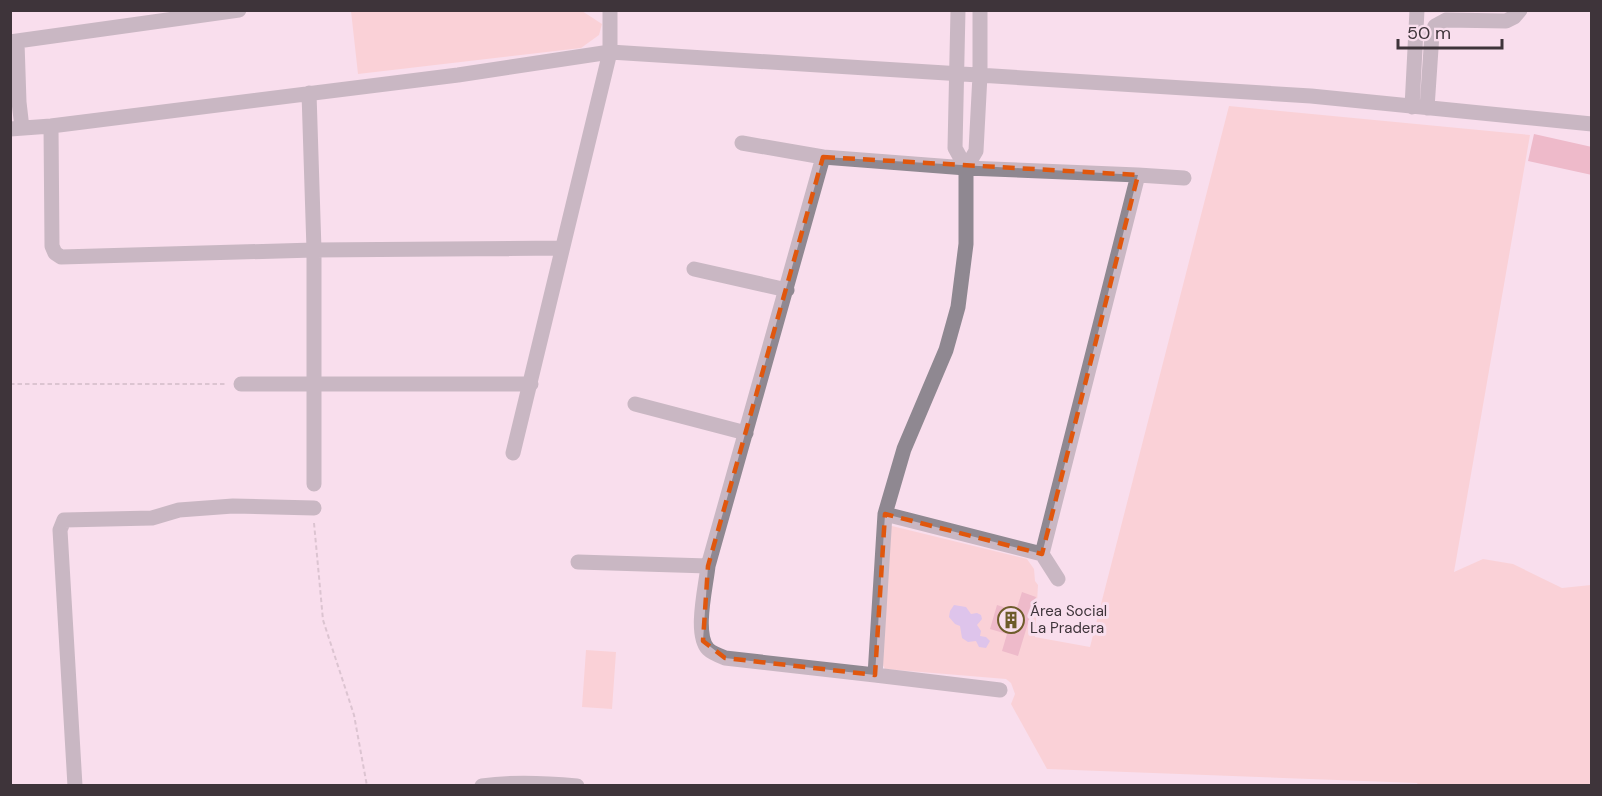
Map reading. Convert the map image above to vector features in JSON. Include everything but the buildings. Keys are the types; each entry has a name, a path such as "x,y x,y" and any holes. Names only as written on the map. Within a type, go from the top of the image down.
{"street":[{"path":"239,10 149,17 14,42 16,129 491,70 610,52 1311,96 1592,124"},
{"path":"513,453 610,52 610,10"},
{"path":"875,675 885,514 904,449 946,350 958,307 966,244 966,168 955,148 958,10"},
{"path":"966,168 976,151 980,75 980,10"},
{"path":"1417,10 1419,108"},
{"path":"1419,108 1435,26 1446,20 1506,21 1520,10"},
{"path":"309,93 314,250 314,484"},
{"path":"51,126 52,246 55,253 61,257 314,250 562,248"},
{"path":"742,143 823,157 966,168 1184,177"},
{"path":"823,157 708,566 701,628 703,641 709,650 725,658 1000,690"},
{"path":"1041,554 1138,175"},
{"path":"694,269 787,290"},
{"path":"240,384 531,384"},
{"path":"635,404 746,433"},
{"path":"75,786 60,530 64,520 153,518 178,510 233,506 314,508"},
{"path":"885,514 1041,554 1058,579"},
{"path":"578,562 708,566"},
{"path":"482,786 548,783 577,786"}],"path":[{"path":"10,384 240,384"},
{"path":"314,508 323,620 354,715 367,786"}],"highlighted area":[{"path":"823,157 1138,175 1042,554 885,514 875,675 725,658 703,641 708,566"}],"shaded area":[{"path":"351,11 582,11 602,24 599,35 581,48 358,74"},
{"path":"1229,106 1530,135 1454,572 1483,559 1513,564 1562,588 1591,585 1591,785 1419,786 1417,783 1047,769 1011,704 1015,694 1011,683 1006,679 885,669 879,658 885,528 892,526 1027,559 1034,569 1035,581 1038,585 1035,637 1090,647"},
{"path":"954,605 966,607 971,614 981,615 982,619 977,625 981,631 980,636 990,641 986,648 979,647 976,641 968,642 962,638 960,626 949,617"},
{"path":"586,650 616,652 612,709 582,707"}],"place":[{"name":"Área Social La Pradera","path":"1011,620"}]}
